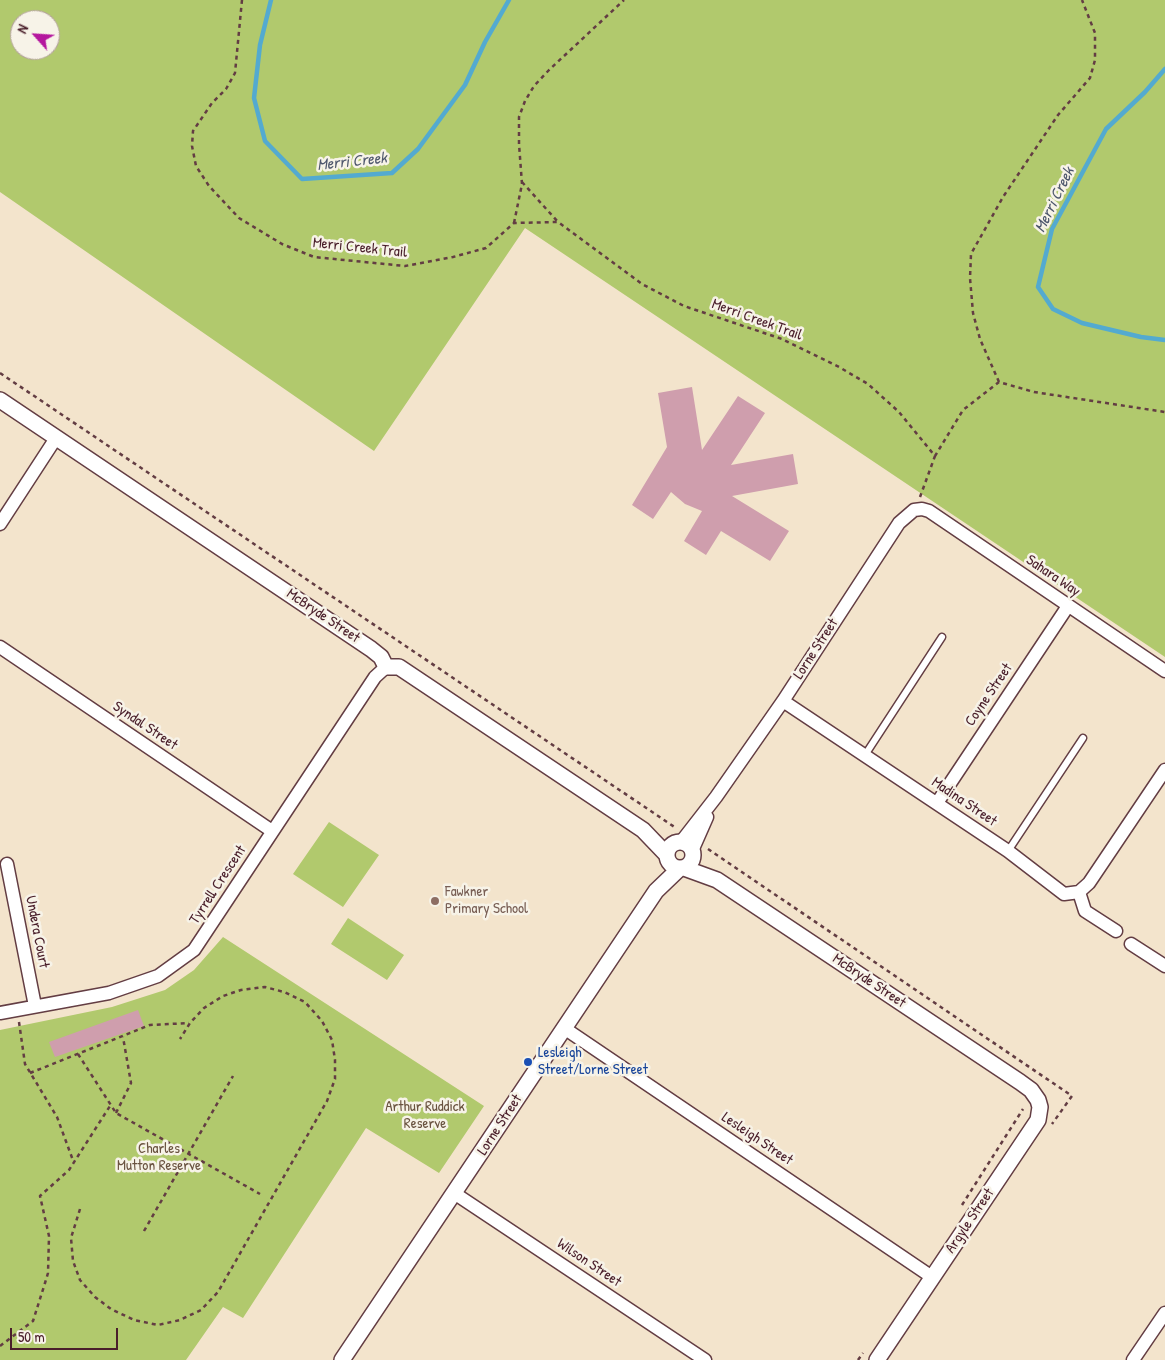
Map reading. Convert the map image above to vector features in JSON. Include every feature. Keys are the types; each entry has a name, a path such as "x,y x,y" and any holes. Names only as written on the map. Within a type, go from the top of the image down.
{"street":[{"name":"McBryde Street","path":"0,400 371,649 381,657 386,667 398,667 642,830 679,851 717,880 1020,1082"},
{"path":"0,524 56,438"},
{"name":"Sahara Way","path":"922,509 1165,671"},
{"name":"Lorne Street","path":"342,1360 656,890 679,851 783,701 899,523 907,514 922,509"},
{"name":"Coyne Street","path":"937,803 1068,606"},
{"name":"Syndal Street","path":"0,647 272,831"},
{"name":"Tyrrell Crescent","path":"0,1013 109,993 158,976 194,950 375,677 386,667"},
{"name":"Madina Street","path":"783,701 1008,851 1064,894 1079,892"},
{"path":"1116,931 1085,911 1079,892 1089,884 1165,770"},
{"name":"Lorne Street","path":"656,890 691,862 679,851"},
{"name":"Undera Court","path":"7,864 36,1006"},
{"name":"McBryde Street","path":"682,868 717,880"},
{"path":"1131,944 1165,966"},
{"name":"Lesleigh Street","path":"564,1028 932,1277"},
{"name":"Argyle Street","path":"876,1360 1038,1120 1040,1107 1038,1100 1031,1090 1020,1082"},
{"name":"Wilson Street","path":"454,1193 705,1360"},
{"path":"1133,1360 1165,1313"}],"lane":[{"path":"865,755 942,637"},
{"path":"1008,851 1083,738"}],"path":[{"name":"Merri Creek Trail","path":"242,0 235,73 226,89 212,104 193,131 192,146 196,166 209,186 240,218 282,244 314,257 405,266 453,257 486,248 514,222"},
{"path":"558,222 514,222 522,181 518,144 519,118 534,86 583,36 624,0"},
{"path":"999,382 980,339 973,313 970,278 971,254 1003,197 1053,123 1090,78 1096,60 1096,33 1082,0"},
{"name":"Merri Creek Trail","path":"522,181 558,222 642,284 684,306 782,339 840,367 868,384 899,412 936,456"},
{"path":"999,382 1034,392 1165,412"},
{"path":"922,509 920,499 936,456 963,410 999,382"},
{"path":"80,1209 71,1238 73,1260 80,1280 95,1297 111,1309 134,1320 158,1325 180,1320 201,1310 218,1292 327,1102 335,1079 332,1040 322,1021 305,1002 284,992 266,988 241,990 224,996 204,1008 190,1023 180,1039"},
{"path":"17,1010 25,1064 58,1117 74,1162"},
{"path":"30,1073 150,1025 190,1023"},
{"path":"116,1113 131,1083 123,1036"},
{"path":"78,1054 116,1113 260,1194"},
{"path":"144,1231 233,1076"},
{"path":"0,1346 33,1321 48,1273 47,1222 40,1196 70,1170 110,1106"}],"green space":[{"path":"0,0 1165,0 1165,657 525,228 374,451 0,192"},
{"path":"329,822 379,855 343,907 293,874"},
{"path":"348,918 404,955 387,980 331,944"},
{"name":"Charles Mutton Reserve","path":"223,937 484,1106 439,1173 366,1128 243,1318 223,1307 186,1360 0,1360 0,1030 112,1007 165,990 194,970"}],"building":[{"path":"692,387 702,450 738,396 765,413 731,465 793,454 798,484 732,496 789,531 770,561 721,531 706,555 684,541 702,511 685,504 671,492 653,519 632,505 667,447 658,393"},
{"path":"138,1010 144,1026 55,1057 49,1042"}],"waterway":[{"name":"Merri Creek","path":"271,0 260,45 254,98 265,141 302,179 392,173 418,149 465,85 485,42 509,0"},
{"name":"Merri Creek","path":"1165,69 1145,92 1106,129 1052,229 1038,287 1053,309 1082,323 1141,337 1165,340"}],"place":[{"name":"Fawkner Primary School","path":"435,901"},
{"name":"Lesleigh Street/Lorne Street","path":"528,1062"}],"park label":[{"name":"Arthur Ruddick Reserve","path":"425,1116"}]}
